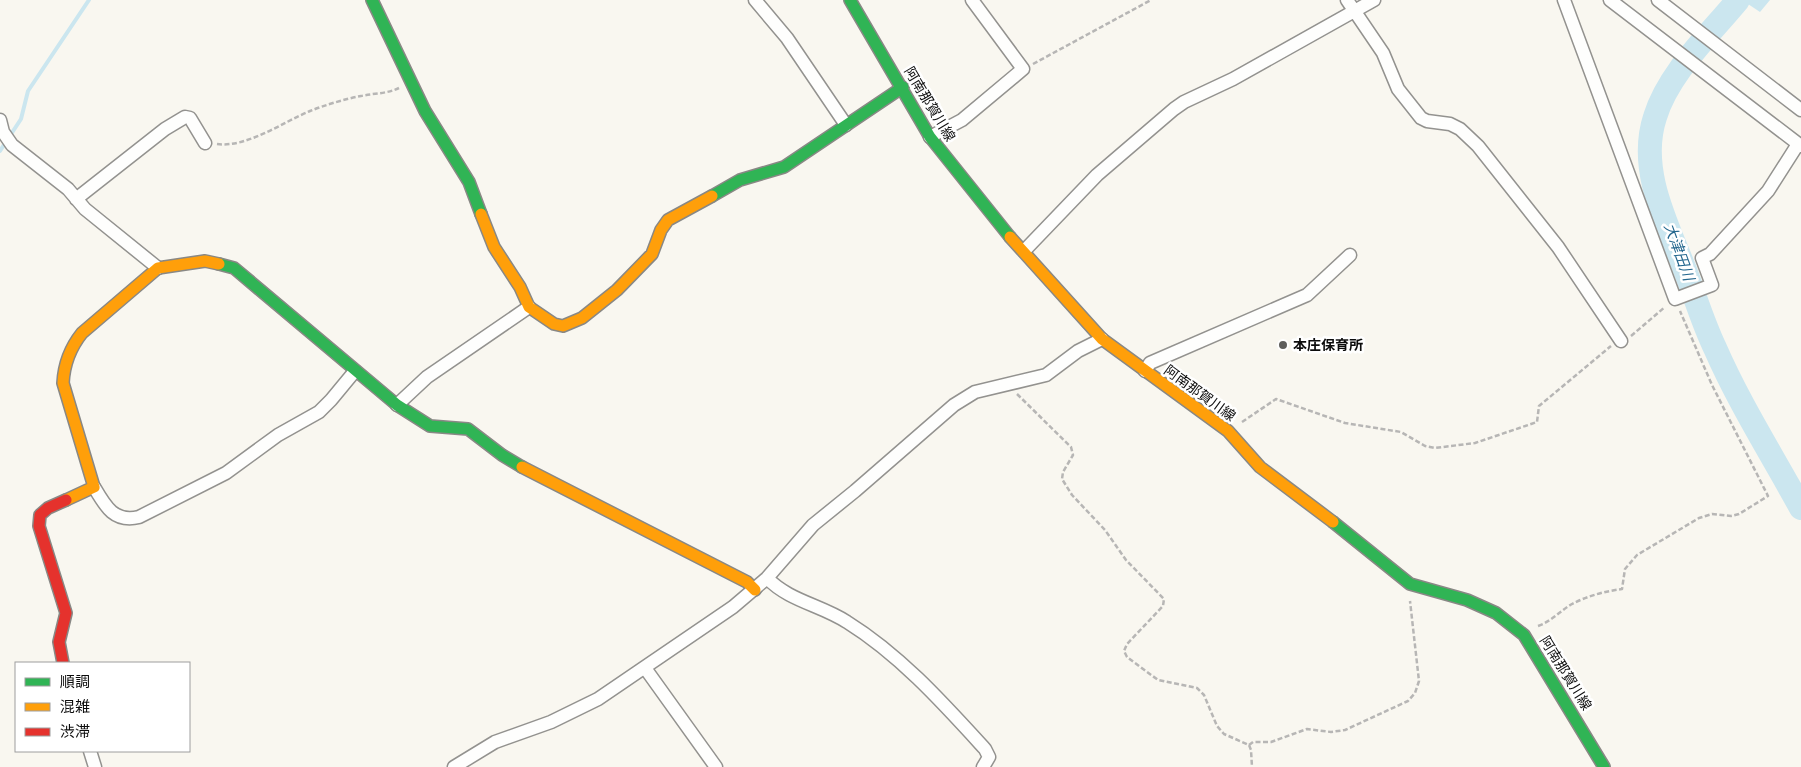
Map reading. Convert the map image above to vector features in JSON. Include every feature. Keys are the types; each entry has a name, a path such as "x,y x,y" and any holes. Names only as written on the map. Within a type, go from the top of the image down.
{"street":[{"path":"372,0 425,111 469,182 494,247 520,287 529,306 554,324 563,326 574,323 617,290 652,254 661,230 668,220 740,180 784,167 902,87"},
{"path":"756,0 787,38 846,125"},
{"name":"阿南那賀川線","path":"850,0 930,137 992,217 1102,339 1228,431 1260,467 1281,485 1347,532 1410,584 1474,603 1496,613 1524,635 1604,767"},
{"path":"930,137 962,120 1023,69 972,0"},
{"path":"1347,0 1354,13 1383,53 1398,89 1421,118 1427,121 1450,124 1460,129 1478,146 1558,248 1621,341"},
{"path":"1024,251 1098,175 1174,109 1184,102 1233,79 1354,13 1374,0"},
{"path":"1564,0 1678,298 1712,285 1702,258 1710,254 1760,202 1799,145 1610,0"},
{"path":"1658,0 1801,110"},
{"path":"76,198 165,129 184,117 190,118 205,142"},
{"path":"0,120 3,132 12,145 68,189 85,209 158,268"},
{"path":"1145,371 1150,363 1307,295 1350,255"},
{"path":"355,371 331,400 318,412 278,435 226,473 128,520 115,515 105,506 94,487 69,410 63,383 64,370 73,344 82,333 158,268 205,261 234,268 397,405 430,426 460,426 468,429 502,455 539,476 748,582 755,590"},
{"path":"397,405 427,377 529,306"},
{"path":"454,767 494,742 551,722 598,699 755,590 813,524 855,491 954,405 975,392 1046,375 1078,351 1102,339"},
{"path":"63,662 59,643 61,634 67,625 66,613 39,526 40,515 48,508 94,487"},
{"path":"767,578 775,587 787,594 846,621 922,682 985,749 989,757 983,767"},
{"path":"645,668 716,767"},
{"path":"90,752 95,767"}],"path":[{"path":"1023,69 1151,0"},
{"path":"205,142 221,144 241,140 268,132 311,111 362,96 388,93 411,82"},
{"path":"1228,431 1276,400 1345,422 1401,432 1425,446 1436,448 1475,443 1537,422 1539,406 1611,346 1633,334 1678,298 1712,385 1768,496 1739,514 1731,516 1712,514 1699,518 1637,555 1625,569 1622,589 1610,591 1571,605 1551,621 1524,635"},
{"path":"1010,384 1071,447 1073,455 1063,472 1062,478 1072,495 1105,530 1126,560 1164,599 1162,606 1127,644 1124,651 1126,657 1158,680 1197,688 1204,695 1218,726 1224,734 1249,745 1252,750 1252,767"},
{"path":"1249,745 1253,742 1271,742 1307,729 1331,732 1345,730 1408,701 1415,693 1419,681 1410,584"}],"water":[{"path":"1742,0 1770,0 1760,12"}],"waterway":[{"path":"0,151 21,119 28,91 89,0"},
{"name":"大津田川","path":"1738,0 1679,70 1661,101 1651,137 1652,176 1663,214 1724,368 1801,508"}],"traffic: fast":[{"path":"372,0 425,111 469,182 481,214"},
{"path":"850,0 930,137 1010,237"},
{"path":"712,196 740,180 784,167 903,87"},
{"path":"219,264 234,268 397,405 430,426 468,429 502,455 522,467"},
{"path":"1333,522 1410,584 1467,600 1496,613 1524,635 1604,767"}],"traffic: slow":[{"path":"481,214 494,247 520,287 529,307 554,324 563,326 582,318 617,290 652,254 661,230 668,220 712,196"},
{"path":"1010,237 1102,339 1228,431 1260,467 1333,522"},
{"path":"66,500 94,487 63,383 68,356 78,339 82,333 158,268 205,261 219,264"},
{"path":"522,467 747,582 755,590"}],"traffic: jam":[{"path":"63,662 59,642 66,613 39,526 40,515 48,508 66,500"}],"place":[{"name":"本庄保育所","path":"1283,345"}]}
